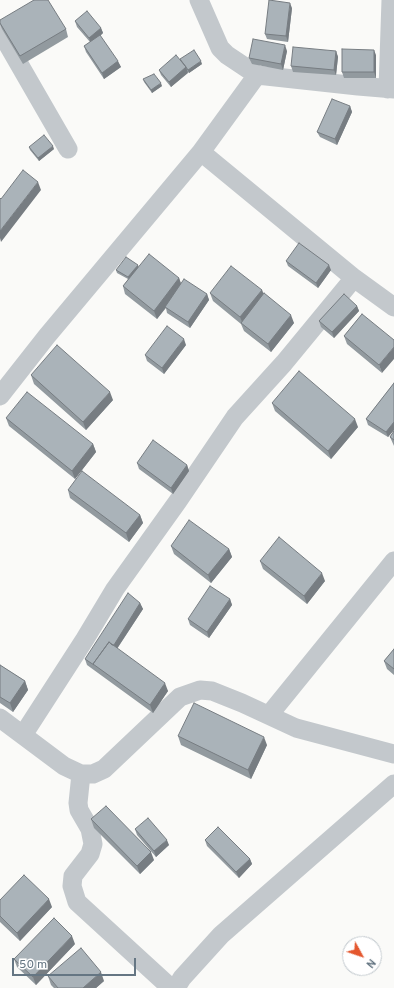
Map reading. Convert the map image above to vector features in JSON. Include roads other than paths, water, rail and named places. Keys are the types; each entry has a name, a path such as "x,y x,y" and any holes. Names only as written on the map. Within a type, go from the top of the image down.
{"street":[{"path":"199,0 220,48 227,55 257,75 391,89 391,0"},
{"path":"0,31 68,149"},
{"path":"0,396 47,336 201,152 257,75"},
{"path":"201,152 354,278 394,307"},
{"path":"23,735 85,639 115,589 178,501 235,417 284,362 354,278"},
{"path":"269,716 394,561"},
{"path":"0,718 64,766 81,774 93,774 104,770 180,697 200,690 212,691 296,728 394,754"},
{"path":"81,774 78,803 79,810 90,829 93,844 90,854 73,876 72,886 77,902 171,988"},
{"path":"176,988 182,978 222,935 394,784"}]}
